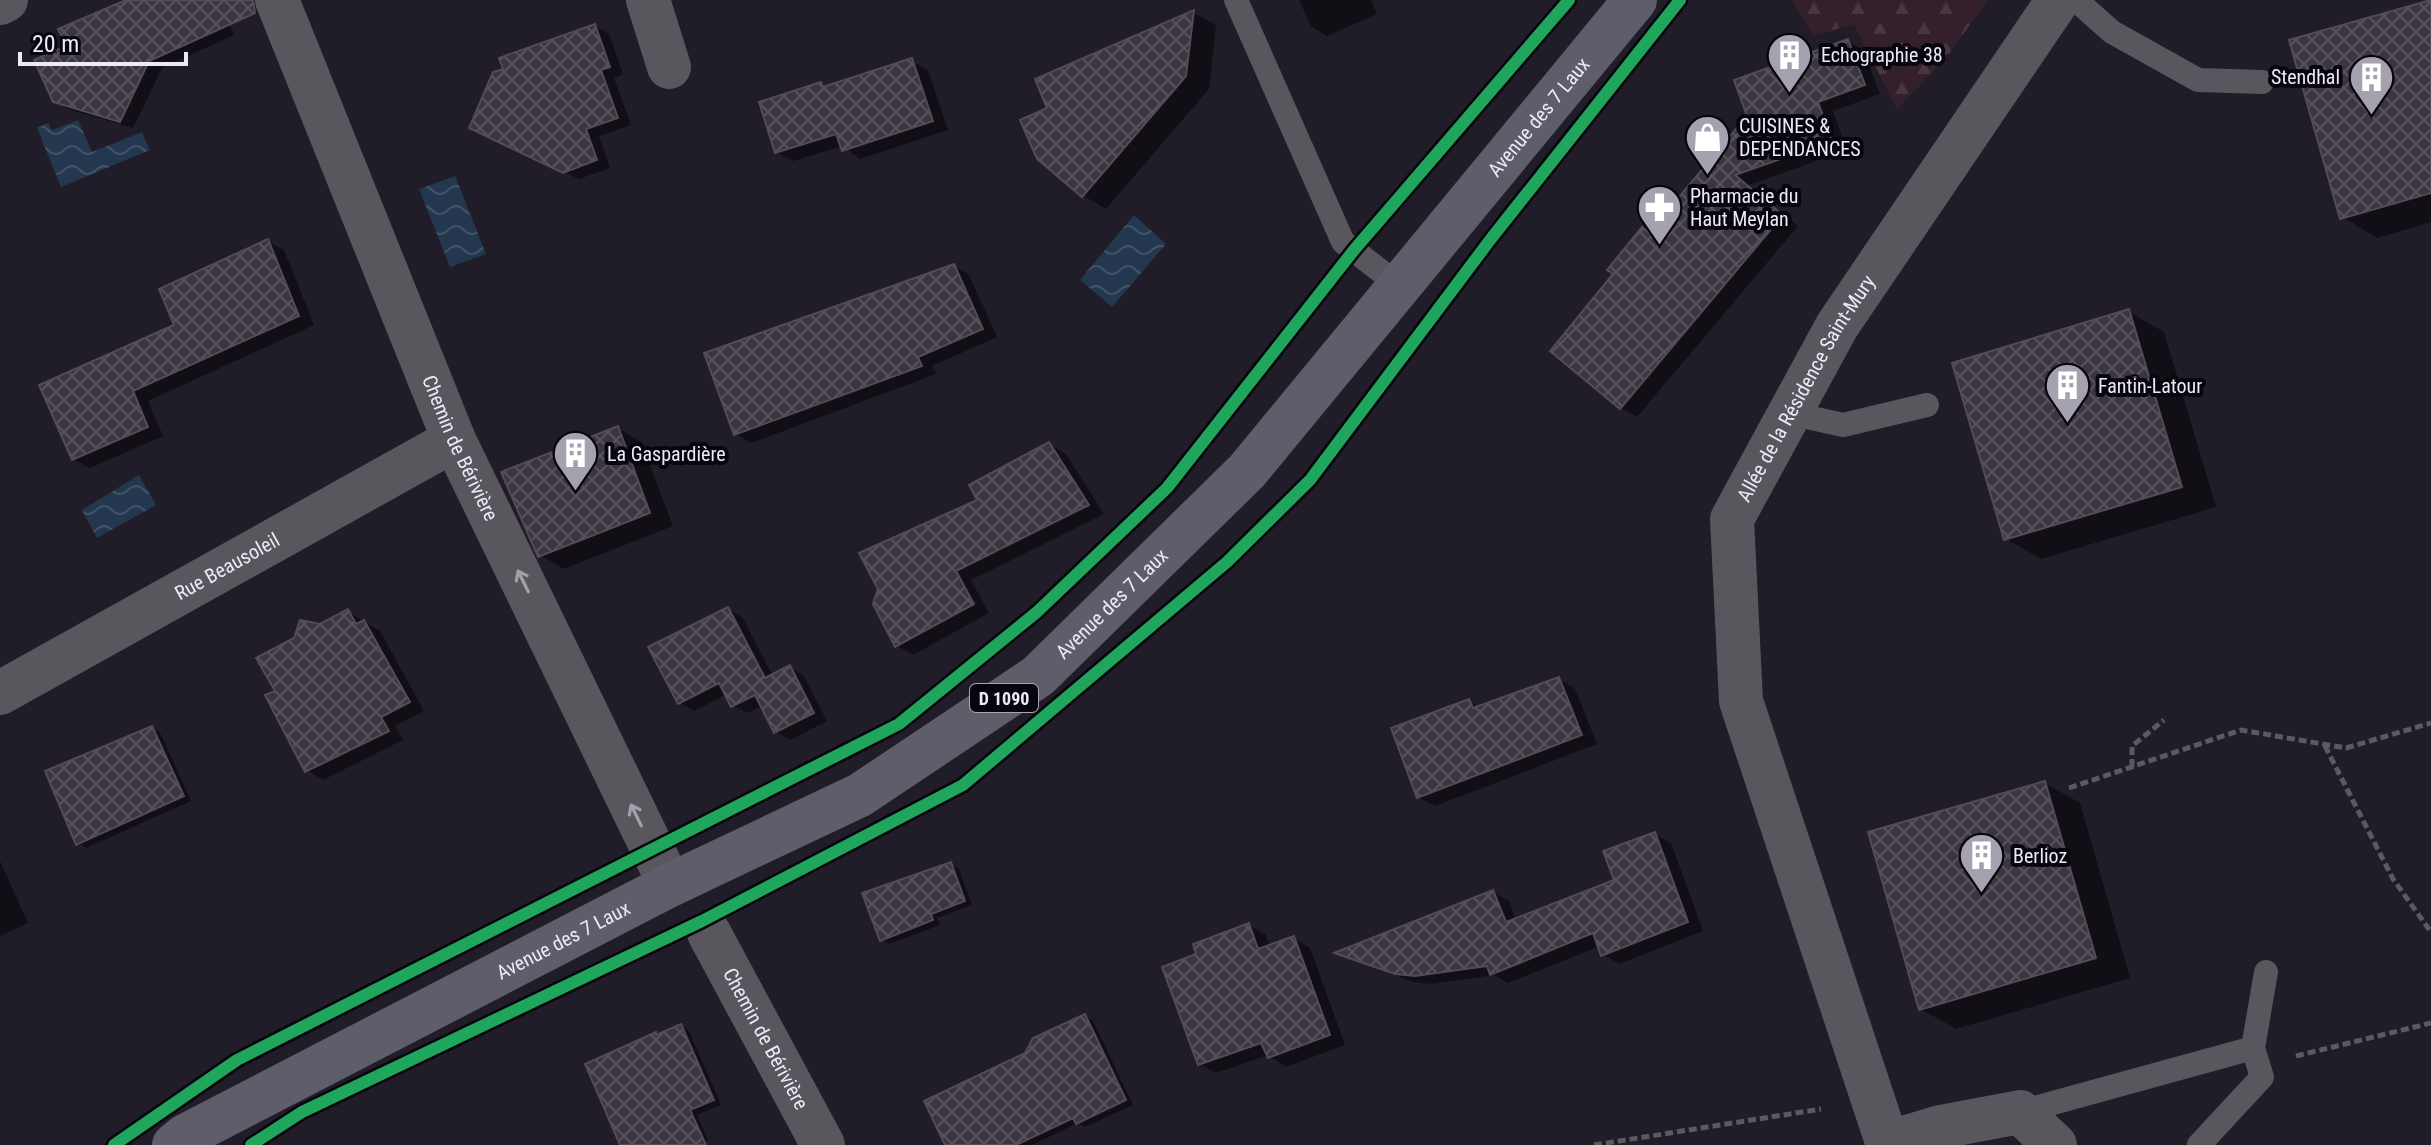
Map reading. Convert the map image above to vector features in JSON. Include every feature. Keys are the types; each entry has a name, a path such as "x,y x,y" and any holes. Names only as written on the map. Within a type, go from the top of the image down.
{"main road":[{"name":"Avenue des 7 Laux","path":"174,1145 670,885 860,795 1038,676 1247,471 1635,0"}],"street":[{"path":"0,3 6,0"},
{"name":"Chemin de Bérivière","path":"277,0 454,440 670,885"},
{"path":"648,0 669,67"},
{"name":"Allée de la Résidence Saint-Mury","path":"2020,1112 1940,1127 1888,1144 1741,701 1732,519 1837,326 2058,0"},
{"name":"Rue Beausoleil","path":"0,693 454,440"},
{"name":"Chemin de Bérivière","path":"709,933 823,1145"},
{"path":"2020,1112 2055,1145"}],"lane":[{"path":"1236,0 1343,242 1400,286"},
{"path":"2076,0 2112,32 2198,80 2262,82"},
{"path":"1789,413 1843,425 1927,405"},
{"path":"2199,1145 2262,1077 2253,1048 2266,972"},
{"path":"2020,1112 2253,1048"}],"path":[{"path":"2132,767 2132,746 2164,720"},
{"path":"2069,788 2241,730 2346,748 2431,723"},
{"path":"2325,745 2393,879 2431,932"},
{"path":"2262,1077 2284,1059 2431,1023"},
{"path":"1594,1145 1874,1101"}],"green space":[{"path":"1792,0 1988,0 1948,55 1897,110 1854,24 1813,36"}],"water":[{"path":"78,120 92,152 142,132 150,150 61,187 37,128 48,123 52,130"},
{"path":"455,176 486,254 450,267 419,189"},
{"path":"1134,215 1166,244 1112,307 1080,280"},
{"path":"139,475 156,505 97,538 82,510"}],"building":[{"path":"126,0 253,0 255,13 149,61 120,122 53,102 34,60 66,46 58,29"},
{"name":"Stendhal","path":"2431,0 2431,193 2340,219 2289,40"},
{"path":"1194,10 1186,76 1082,197 1037,159 1020,120 1047,108 1035,79"},
{"path":"595,24 610,67 601,70 618,118 586,129 597,160 563,173 469,128 493,72 503,69 499,58"},
{"path":"1848,39 1865,85 1818,102 1832,141 1735,175 1783,215 1620,409 1550,351 1613,274 1607,270 1642,227 1649,233 1747,116 1734,80"},
{"path":"912,58 933,121 842,151 836,134 775,153 759,102 821,82 823,87"},
{"path":"268,239 299,316 133,391 148,427 72,460 39,385 174,325 159,289"},
{"path":"954,264 983,329 918,357 922,366 734,435 704,353"},
{"name":"Fantin-Latour","path":"2129,309 2182,487 2004,540 1952,363"},
{"name":"La Gaspardière","path":"618,426 650,513 538,557 501,472"},
{"path":"1049,442 1089,505 956,571 974,604 895,647 873,604 878,589 859,553 977,500 969,485"},
{"path":"728,607 765,678 790,665 814,713 774,733 755,695 731,707 719,683 678,704 648,647"},
{"path":"348,609 356,624 364,620 410,702 381,717 389,731 305,772 265,695 275,691 256,658 294,638 300,620 320,624"},
{"path":"1559,677 1582,735 1417,798 1391,728 1469,699 1473,708"},
{"path":"152,726 184,796 76,845 45,771"},
{"name":"Berlioz","path":"2045,781 2096,958 1919,1010 1868,832"},
{"path":"1655,832 1688,922 1601,956 1593,933 1490,975 1487,966 1415,976 1395,974 1334,953 1493,890 1506,922 1614,880 1603,851"},
{"path":"951,862 965,901 931,914 933,920 880,941 862,893"},
{"path":"1249,923 1258,949 1294,936 1330,1035 1268,1058 1261,1043 1198,1065 1162,967 1196,954 1193,944"},
{"path":"1085,1014 1126,1100 1076,1124 1073,1118 1016,1145 945,1145 924,1101 1025,1053 1033,1038"},
{"path":"681,1024 714,1100 690,1110 706,1145 620,1145 585,1064"}],"cycle path":[{"path":"114,1145 237,1060 899,724 1037,612 1167,488 1354,250 1569,0"},
{"path":"251,1145 302,1112 702,921 963,785 1227,562 1310,480 1490,240 1680,0"}],"place":[{"name":"Echographie 38","path":"1790,94"},
{"name":"Stendhal","path":"2371,116"},
{"name":"CUISINES & DEPENDANCES","path":"1708,177"},
{"name":"Pharmacie du Haut Meylan","path":"1659,247"},
{"name":"Fantin-Latour","path":"2067,425"},
{"name":"La Gaspardière","path":"576,493"},
{"name":"Berlioz","path":"1982,895"}]}
